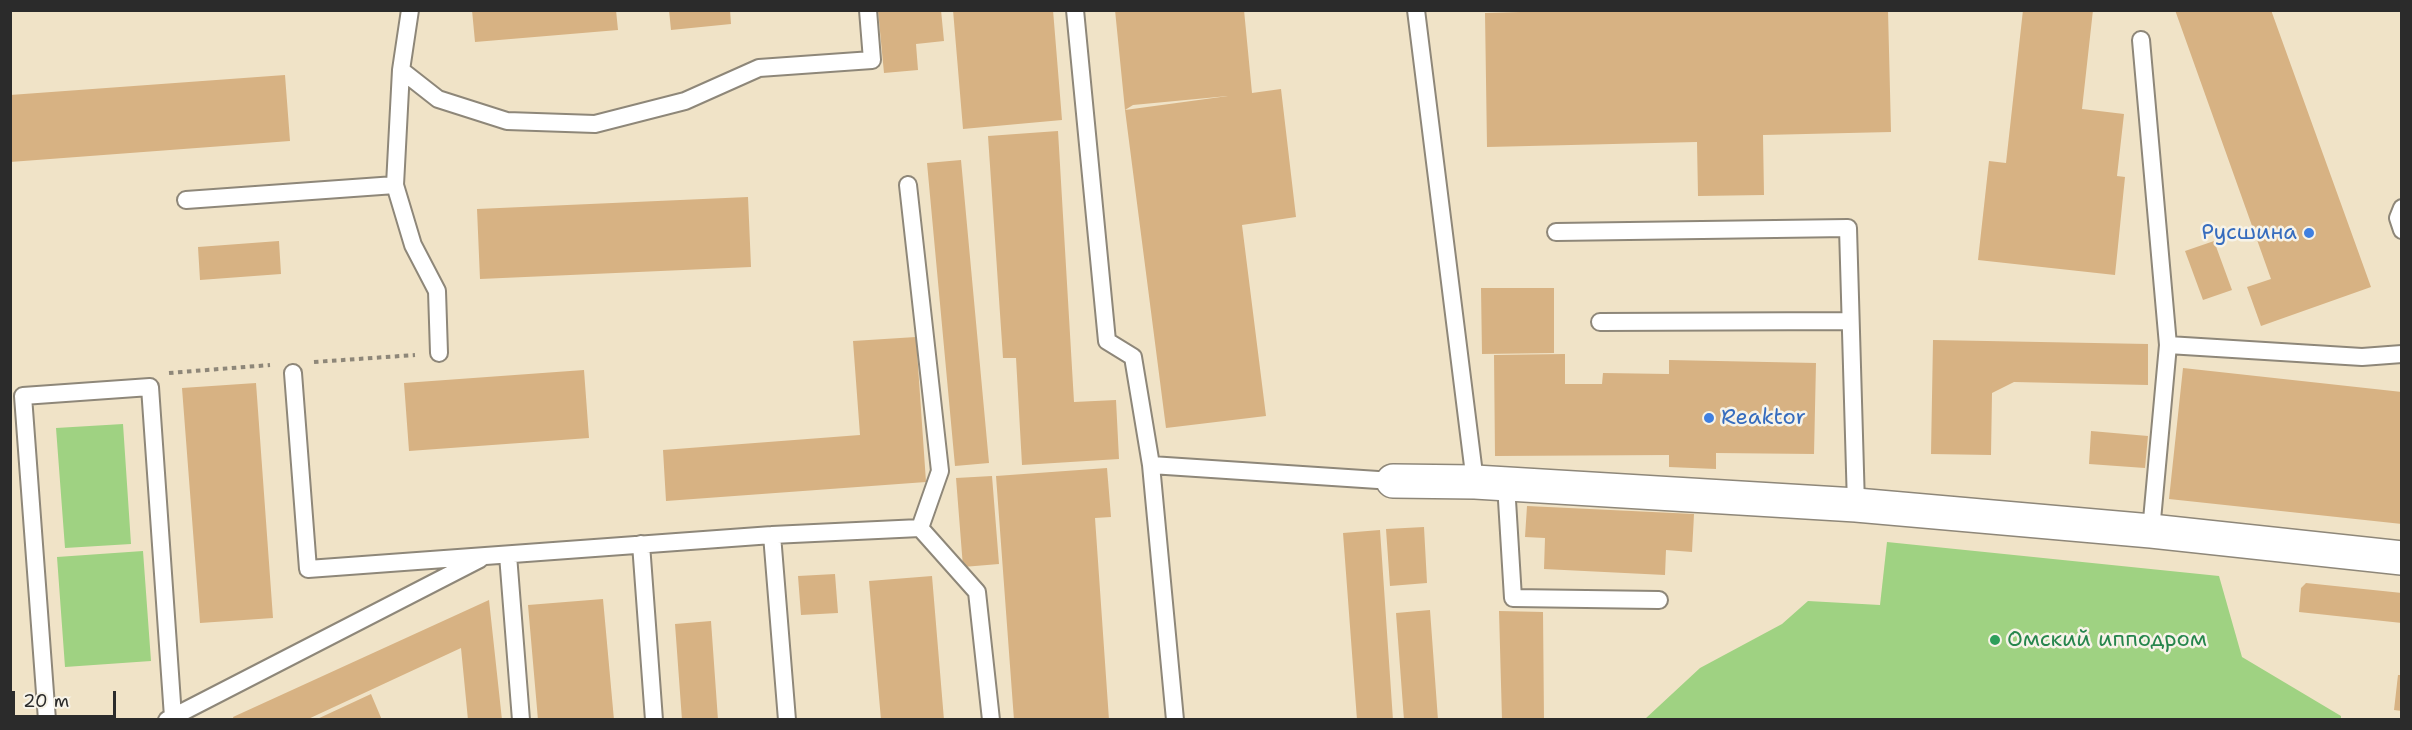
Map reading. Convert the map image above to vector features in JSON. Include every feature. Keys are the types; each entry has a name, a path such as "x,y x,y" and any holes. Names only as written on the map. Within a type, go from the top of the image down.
{"street":[{"path":"1393,481 1490,483 1856,505 2151,531 2402,558"}],"lane":[{"path":"411,10 401,70 395,184 413,245 437,291 439,353"},
{"path":"401,70 438,99 507,121 595,124 685,101 759,68 872,60 868,10"},
{"path":"1075,10 1107,341 1133,357 1151,465 1175,720"},
{"path":"1416,10 1490,483 1513,598 1659,600"},
{"path":"2141,40 2168,345 2151,531"},
{"path":"186,200 395,184"},
{"path":"908,185 940,471 920,528"},
{"path":"2402,208 2398,218 2402,230"},
{"path":"1556,232 1848,228 1856,505"},
{"path":"1600,322 1851,321"},
{"path":"2168,345 2362,357 2402,354"},
{"path":"293,369 308,569 772,535 920,528"},
{"path":"47,720 24,396 150,387 170,718 486,556"},
{"path":"1151,465 1393,481"},
{"path":"920,528 977,592 991,720"},
{"path":"772,535 787,720"},
{"path":"641,544 654,720"},
{"path":"508,555 521,720"}],"path":[{"path":"150,387 148,374 293,369 439,353"}],"green space":[{"path":"123,424 131,544 65,548 56,428"},
{"name":"Омский ипподром","path":"1887,542 2219,576 2242,657 2341,716 2341,719 1645,719 1700,668 1782,624 1808,601 1880,605"},
{"path":"143,551 151,661 65,667 57,557"}],"building":[{"path":"472,10 616,10 618,30 475,42"},
{"path":"669,10 730,10 731,24 671,30"},
{"path":"878,10 941,10 944,41 916,44 918,70 884,73"},
{"path":"953,10 1053,10 1062,120 963,129"},
{"path":"1115,10 1244,10 1252,93 1281,89 1296,217 1242,225 1266,416 1166,428 1125,110","holes":["1228,96 1125,110 1133,105"]},
{"path":"1590,10 1888,10 1891,132 1763,135 1764,195 1698,196 1697,142 1487,147 1485,13"},
{"path":"2023,10 2093,10 2082,109 2124,114 2117,176 2125,177 2115,275 1978,260 1989,161 2006,163"},
{"path":"2175,10 2271,10 2371,287 2261,326 2247,287 2271,279"},
{"path":"285,75 290,141 10,162 10,95"},
{"path":"1058,131 1074,402 1116,400 1119,459 1022,465 1016,358 1003,358 988,136"},
{"path":"961,160 989,463 955,466 927,163"},
{"path":"748,197 751,267 480,279 477,209"},
{"path":"279,241 281,274 200,280 198,247"},
{"path":"2214,241 2232,290 2203,300 2185,251"},
{"path":"1481,288 1554,288 1554,353 1482,354"},
{"path":"916,337 926,482 666,501 663,450 860,435 853,341"},
{"path":"1933,340 2148,344 2148,385 2014,382 1992,393 1991,455 1931,454"},
{"name":"Reaktor","path":"1565,354 1565,384 1602,384 1603,373 1669,374 1669,360 1816,363 1814,454 1716,453 1716,469 1669,467 1669,455 1495,456 1494,355"},
{"path":"2183,368 2402,392 2402,524 2169,499"},
{"path":"584,370 589,438 409,451 404,383"},
{"path":"256,383 273,618 200,623 182,388"},
{"path":"2091,431 2148,436 2145,468 2089,464"},
{"path":"1107,468 1111,517 1095,518 1109,720 1014,720 996,476"},
{"path":"992,476 999,564 963,567 956,478"},
{"path":"1527,506 1694,514 1692,552 1666,550 1665,575 1544,569 1545,538 1525,537"},
{"path":"1424,527 1427,583 1390,586 1386,529"},
{"path":"1380,530 1393,720 1357,720 1343,533"},
{"path":"835,574 838,613 801,615 798,576"},
{"path":"932,576 944,720 881,720 869,581"},
{"path":"2306,583 2402,593 2402,623 2299,612 2301,588"},
{"path":"603,599 614,720 538,720 528,605"},
{"path":"489,600 502,720 468,720 461,648 306,720 234,720 233,717"},
{"path":"1430,610 1438,720 1404,720 1396,613"},
{"path":"1499,611 1543,612 1544,720 1502,720"},
{"path":"711,621 718,720 682,720 675,624"},
{"path":"2398,675 2402,675 2402,711 2394,710"},
{"path":"371,694 382,720 315,720"}],"place":[{"name":"Русшина","path":"2309,233"},
{"name":"Reaktor","path":"1709,418"},
{"name":"Омский ипподром","path":"1995,640"}]}
